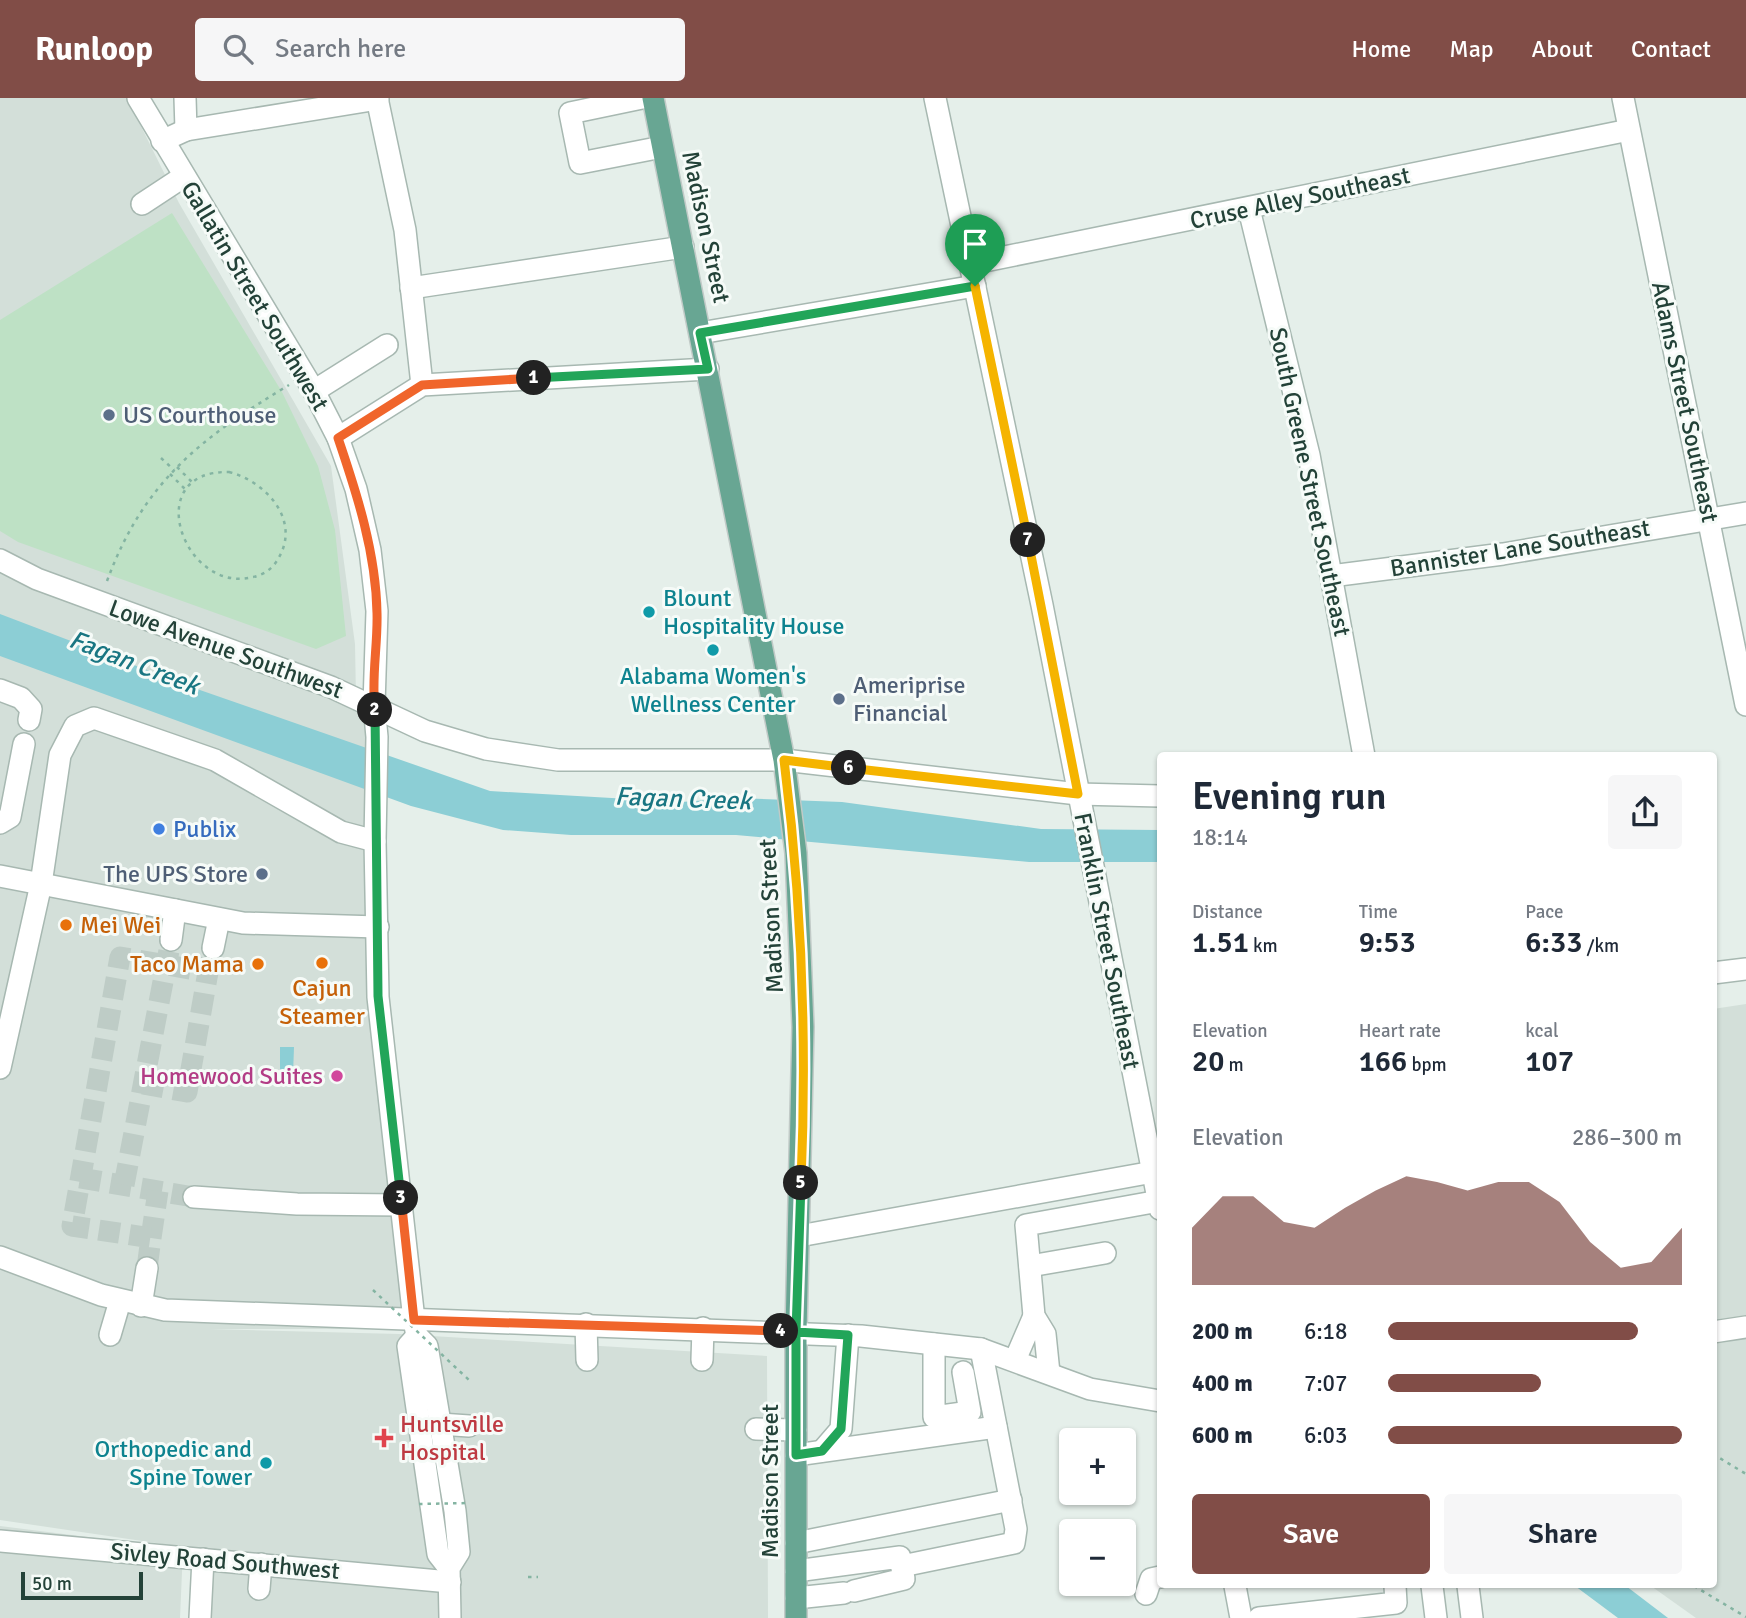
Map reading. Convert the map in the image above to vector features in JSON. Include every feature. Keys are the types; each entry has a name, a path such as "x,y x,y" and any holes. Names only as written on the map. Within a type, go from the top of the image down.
{"main road":[{"name":"Madison Street","path":"653,98 784,760 796,853 803,1027 796,1332 796,1608"}],"street":[{"name":"Gallatin Street Southwest","path":"138,98 183,177 314,391 338,438 356,489 370,550 377,611 374,705 377,737 375,841 378,996 416,1328 408,1346 430,1422 438,1554 450,1575"},
{"path":"185,98 186,130"},
{"path":"642,98 570,113 580,163 662,147"},
{"name":"Franklin Street Southeast","path":"935,98 1157,1191"},
{"name":"Adams Street Southeast","path":"1623,98 1746,705"},
{"path":"162,141 186,130 377,99 405,230 422,385"},
{"name":"Cruse Alley Southeast","path":"970,264 1629,130"},
{"path":"142,204 183,177"},
{"name":"South Greene Street Southeast","path":"1249,209 1309,456 1363,752"},
{"path":"411,288 683,247"},
{"path":"700,333 975,286"},
{"path":"314,391 387,345"},
{"path":"338,438 422,385 708,369"},
{"name":"Bannister Lane Southeast","path":"1331,576 1503,554 1746,513"},
{"name":"Lowe Avenue Southwest","path":"0,560 37,579 374,705 425,731 486,750 558,760 784,760 1078,794 1157,796"},
{"path":"0,690 21,698 31,709 29,720"},
{"path":"0,1068 41,884 60,755 75,726 93,718 215,760 341,832 375,841"},
{"path":"0,823 10,817 24,744"},
{"path":"0,876 243,923 378,928"},
{"path":"171,940 175,910"},
{"path":"213,948 219,919"},
{"path":"1717,973 1746,970"},
{"path":"799,1236 1153,1172"},
{"path":"194,1197 297,1204 402,1205"},
{"path":"1049,1373 1045,1334 1034,1316 1026,1225 1157,1205"},
{"path":"1030,1266 1105,1253"},
{"path":"0,1257 120,1300 189,1313 416,1328 586,1324 848,1335 981,1349 1090,1389 1157,1400"},
{"path":"141,1306 147,1268"},
{"path":"110,1335 120,1300"},
{"path":"1015,1360 1034,1316"},
{"path":"586,1324 587,1360"},
{"path":"1717,1331 1746,1327"},
{"path":"702,1360 703,1328"},
{"path":"822,1451 841,1429 848,1335"},
{"path":"934,1344 934,1417 970,1412 963,1372"},
{"path":"902,1566 1014,1543 1016,1529 981,1349"},
{"name":"Gallatin Street Southwest","path":"430,1422 434,1445 445,1452 459,1552 450,1575 450,1618"},
{"path":"430,1422 469,1426"},
{"path":"796,1455 996,1427"},
{"path":"756,1429 796,1430"},
{"path":"796,1543 1011,1500"},
{"name":"Sivley Road Southwest","path":"0,1541 261,1564 450,1575"},
{"path":"796,1571 900,1557 904,1579 796,1608"},
{"path":"200,1618 202,1559"},
{"path":"259,1589 261,1564"},
{"path":"1146,1594 1151,1579 1157,1578"},
{"path":"1235,1588 1241,1618"},
{"path":"1259,1618 1396,1603 1395,1588"},
{"path":"1432,1588 1436,1618"},
{"path":"1468,1588 1472,1618"}],"path":[{"path":"107,581 127,533 143,506 175,468 207,437 289,385"},
{"path":"160,458 192,482"},
{"path":"229,472 242,475 267,493 276,502 285,526 283,551 275,563 265,573 239,579 226,577 204,565 195,556 180,531 179,503 186,489 192,482 207,474 229,472"},
{"path":"170,474 186,489"},
{"path":"373,1290 469,1380"},
{"path":"1717,1456 1746,1474"},
{"path":"419,1504 469,1503"},
{"path":"528,1577 538,1577"},
{"path":"1697,1588 1746,1617"}],"shaded area":[{"path":"0,98 127,98 179,203 331,466 355,644 356,698 374,705 378,927 414,1320 400,1319 401,1329 209,1329 399,1334 767,1356 768,1618 210,1618 210,1551 0,1520"},
{"path":"1746,1004 1746,1618 1696,1618 1654,1588 1717,1588 1717,1008"},
{"path":"0,1526 183,1549 180,1618 0,1618"}],"green space":[{"path":"172,213 282,392 318,466 335,530 346,636 316,649 18,542 0,531 0,320"}],"water":[{"name":"Fagan Creek","path":"0,614 197,689 490,791 681,802 737,798 842,802 1041,829 1157,830 1157,862 1029,862 736,835 571,835 503,830 411,806 0,656"},
{"path":"280,1047 294,1047 293,1075 280,1071"},
{"path":"1578,1588 1629,1588 1668,1618 1618,1618"}],"tunnel":[{"path":"124,1185 171,940"},
{"path":"147,1268 151,1238 72,1226 120,957 208,972 213,948"},
{"path":"143,1084 187,1092 208,972"},
{"path":"80,1178 194,1197"},
{"path":"151,1238 158,1191"}],"place":[{"name":"US Courthouse","path":"109,415"},
{"name":"Blount Hospitality House","path":"649,612"},
{"name":"Alabama Women's Wellness Center","path":"713,650"},
{"name":"Ameriprise Financial","path":"839,699"},
{"name":"Publix","path":"159,829"},
{"name":"The UPS Store","path":"262,874"},
{"name":"Mei Wei","path":"66,925"},
{"name":"Cajun Steamer","path":"322,963"},
{"name":"Taco Mama","path":"258,964"},
{"name":"Homewood Suites","path":"337,1076"},
{"name":"Huntsville Hospital","path":"384,1438"},
{"name":"Orthopedic and Spine Tower","path":"266,1463"}],"route":[{"path":"975,286 700,333 708,369 422,385 338,438 356,489 370,550 377,611 374,705 377,737 375,861 378,996 414,1320 796,1332 796,1455 822,1451 841,1429 848,1335 796,1332 803,1133 802,947 796,853 784,760 1078,794 1042,605 975,286"}]}
